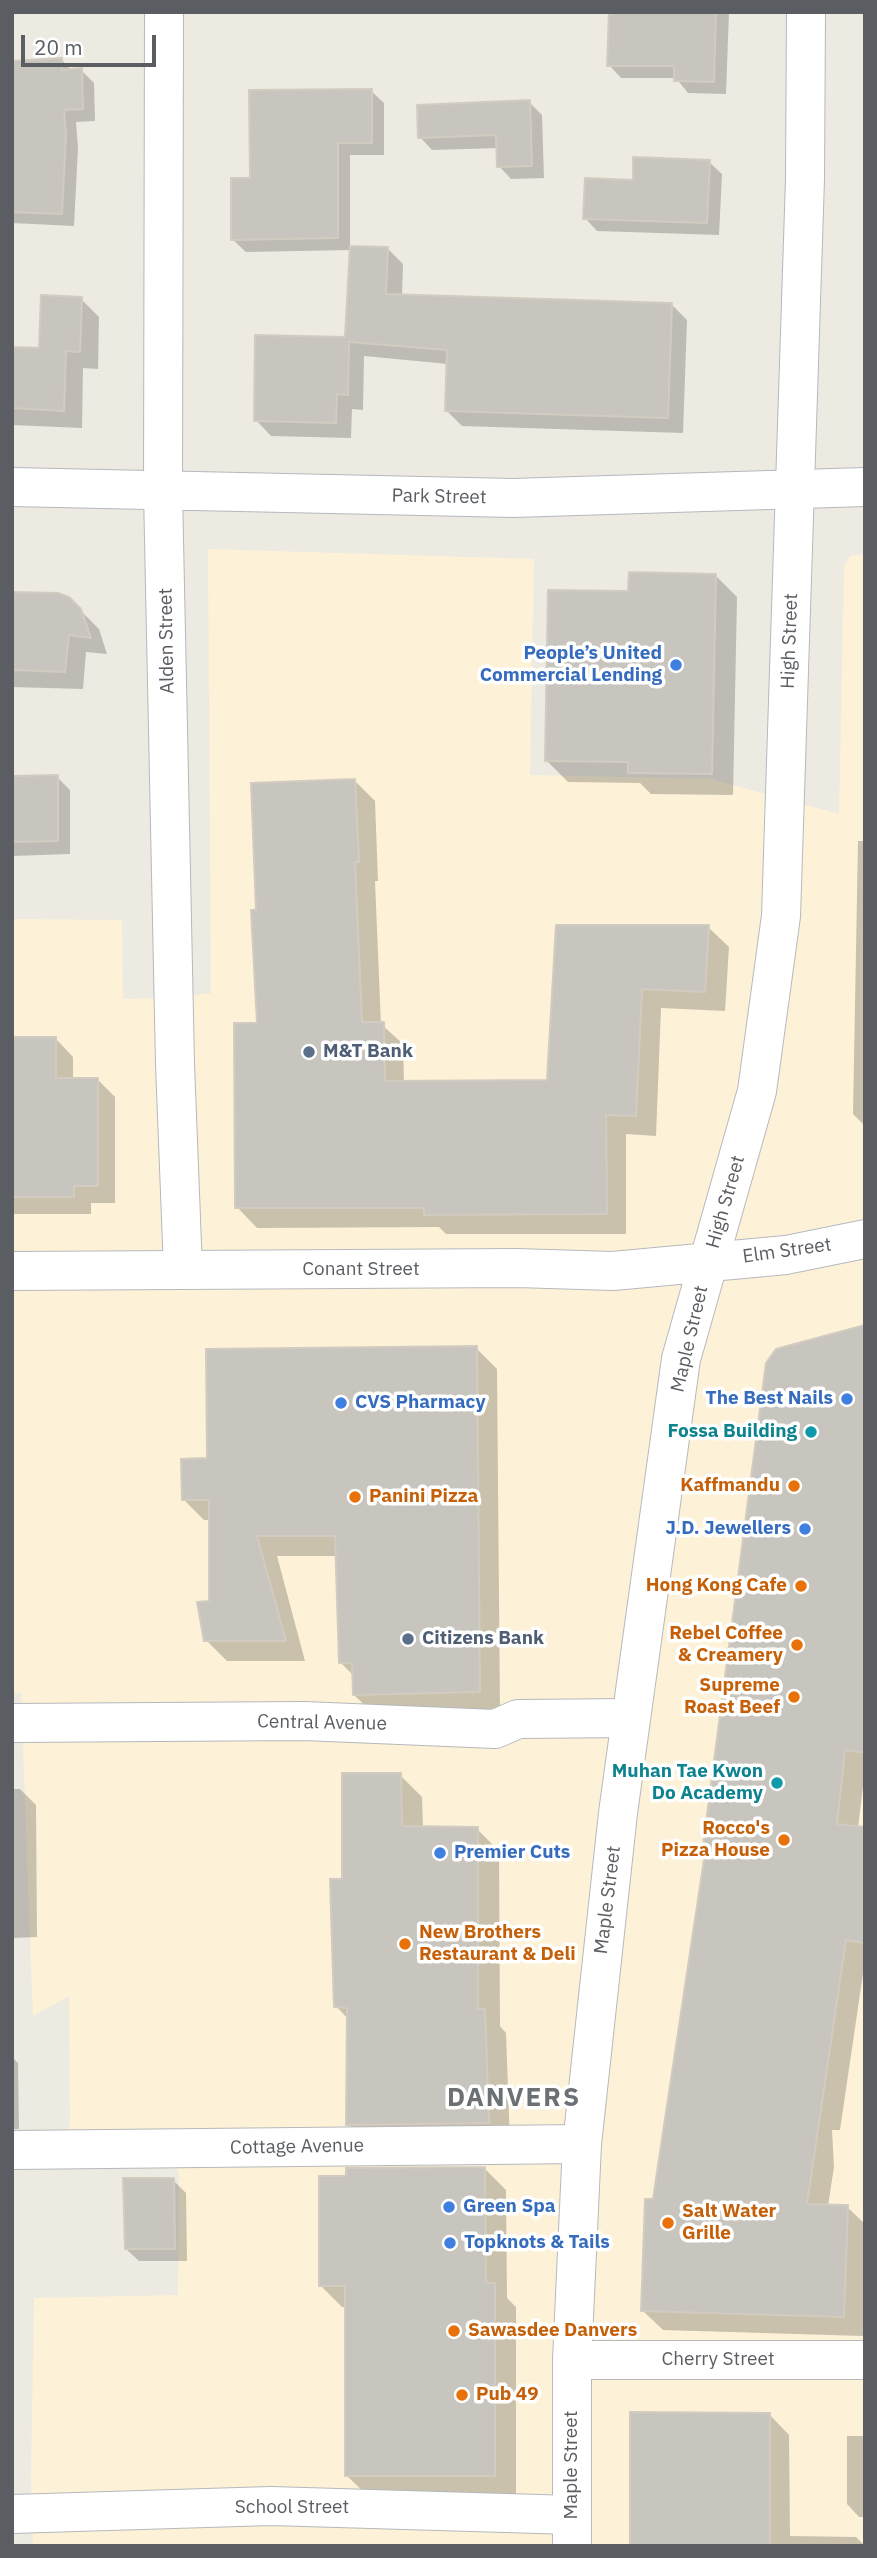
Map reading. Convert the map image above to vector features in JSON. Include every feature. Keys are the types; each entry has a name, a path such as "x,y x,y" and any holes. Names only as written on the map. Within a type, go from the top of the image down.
{"street":[{"name":"Alden Street","path":"164,12 163,491 175,1051 183,1270"},
{"name":"High Street","path":"709,1261 757,1091 781,916 805,179 806,12"},
{"name":"Park Street","path":"12,488 513,498 865,487"},
{"name":"Elm Street","path":"709,1261 786,1255 865,1239"},
{"name":"Conant Street","path":"12,1271 517,1268 613,1270 709,1261"},
{"name":"Maple Street","path":"572,2530 572,2360 582,2144 602,1944 630,1718 681,1359 709,1261"},
{"name":"Central Avenue","path":"12,1723 304,1721 495,1728 518,1720 630,1718"},
{"name":"Cottage Avenue","path":"12,2150 582,2144"},
{"name":"Cherry Street","path":"572,2360 865,2360"},
{"name":"School Street","path":"12,2514 271,2506 572,2530"}],"shaded area":[{"path":"208,549 534,559 530,775 710,779 839,814 844,567 850,556 865,554 865,2546 33,2546 31,2477 34,2298 178,2295 179,2174 167,2148 67,2137 70,2123 69,1996 33,2016 21,1693 12,1693 12,919 122,920 123,999 174,998 211,993"}],"building":[{"path":"609,12 716,12 714,82 674,81 674,66 607,66"},
{"path":"62,58 62,70 82,68 83,109 64,110 66,134 62,214 12,212 12,61"},
{"path":"372,89 372,143 338,143 338,238 231,240 231,178 250,178 249,90"},
{"path":"530,100 532,166 497,167 496,135 418,138 417,105"},
{"path":"633,157 710,160 707,223 583,219 585,178 633,180"},
{"path":"350,246 388,247 386,294 672,303 668,418 445,411 447,350 349,342 348,395 337,394 336,423 254,421 255,335 345,337"},
{"path":"41,295 82,297 80,352 66,351 64,411 12,408 12,347 39,348"},
{"path":"629,572 716,574 712,774 628,773 628,762 545,761 548,590 628,591"},
{"path":"12,592 58,593 69,597 81,609 91,638 69,635 65,672 12,670"},
{"path":"58,775 58,841 12,842 12,776"},
{"name":"M&T Bank","path":"355,779 359,862 355,862 362,1022 384,1022 385,1081 547,1080 556,925 709,925 705,992 642,989 636,1116 606,1115 607,1214 424,1215 424,1208 235,1208 234,1023 257,1023 251,910 256,910 251,783"},
{"path":"12,1037 56,1037 56,1078 98,1078 98,1186 74,1186 74,1197 12,1197"},
{"path":"865,1325 865,1753 845,1750 837,1824 865,1827 865,1943 846,1940 807,2204 848,2205 844,2317 641,2311 645,2199 653,2199 705,1853 702,1853 766,1363 776,1349"},
{"path":"477,1346 480,1692 353,1695 352,1663 339,1663 335,1536 257,1536 286,1641 204,1641 197,1602 209,1601 209,1500 182,1500 181,1459 207,1458 206,1349"},
{"path":"342,1773 401,1773 402,1826 478,1827 478,2009 485,2009 489,2123 346,2125 347,2008 334,2007 330,1879 342,1879"},
{"path":"485,2167 486,2283 495,2283 495,2476 345,2476 345,2286 319,2286 319,2176 346,2176 346,2168"},
{"path":"123,2178 174,2178 175,2249 125,2249"},
{"path":"630,2412 770,2413 770,2546 630,2546"}],"place":[{"name":"People’s United Commercial Lending","path":"676,665"},
{"name":"M&T Bank","path":"309,1052"},
{"name":"The Best Nails","path":"847,1399"},
{"name":"CVS Pharmacy","path":"341,1403"},
{"name":"Fossa Building","path":"811,1432"},
{"name":"Kaffmandu","path":"794,1486"},
{"name":"Panini Pizza","path":"355,1497"},
{"name":"J.D. Jewellers","path":"805,1529"},
{"name":"Hong Kong Cafe","path":"801,1586"},
{"name":"Citizens Bank","path":"408,1639"},
{"name":"Rebel Coffee & Creamery","path":"797,1645"},
{"name":"Supreme Roast Beef","path":"794,1697"},
{"name":"Muhan Tae Kwon Do Academy","path":"777,1783"},
{"name":"Rocco's Pizza House","path":"784,1840"},
{"name":"Premier Cuts","path":"440,1853"},
{"name":"New Brothers Restaurant & Deli","path":"405,1944"},
{"name":"Green Spa","path":"449,2207"},
{"name":"Salt Water Grille","path":"668,2223"},
{"name":"Topknots & Tails","path":"450,2243"},
{"name":"Sawasdee Danvers","path":"454,2331"},
{"name":"Pub 49","path":"462,2395"}],"district":[{"name":"DANVERS","path":"514,2098"}]}
